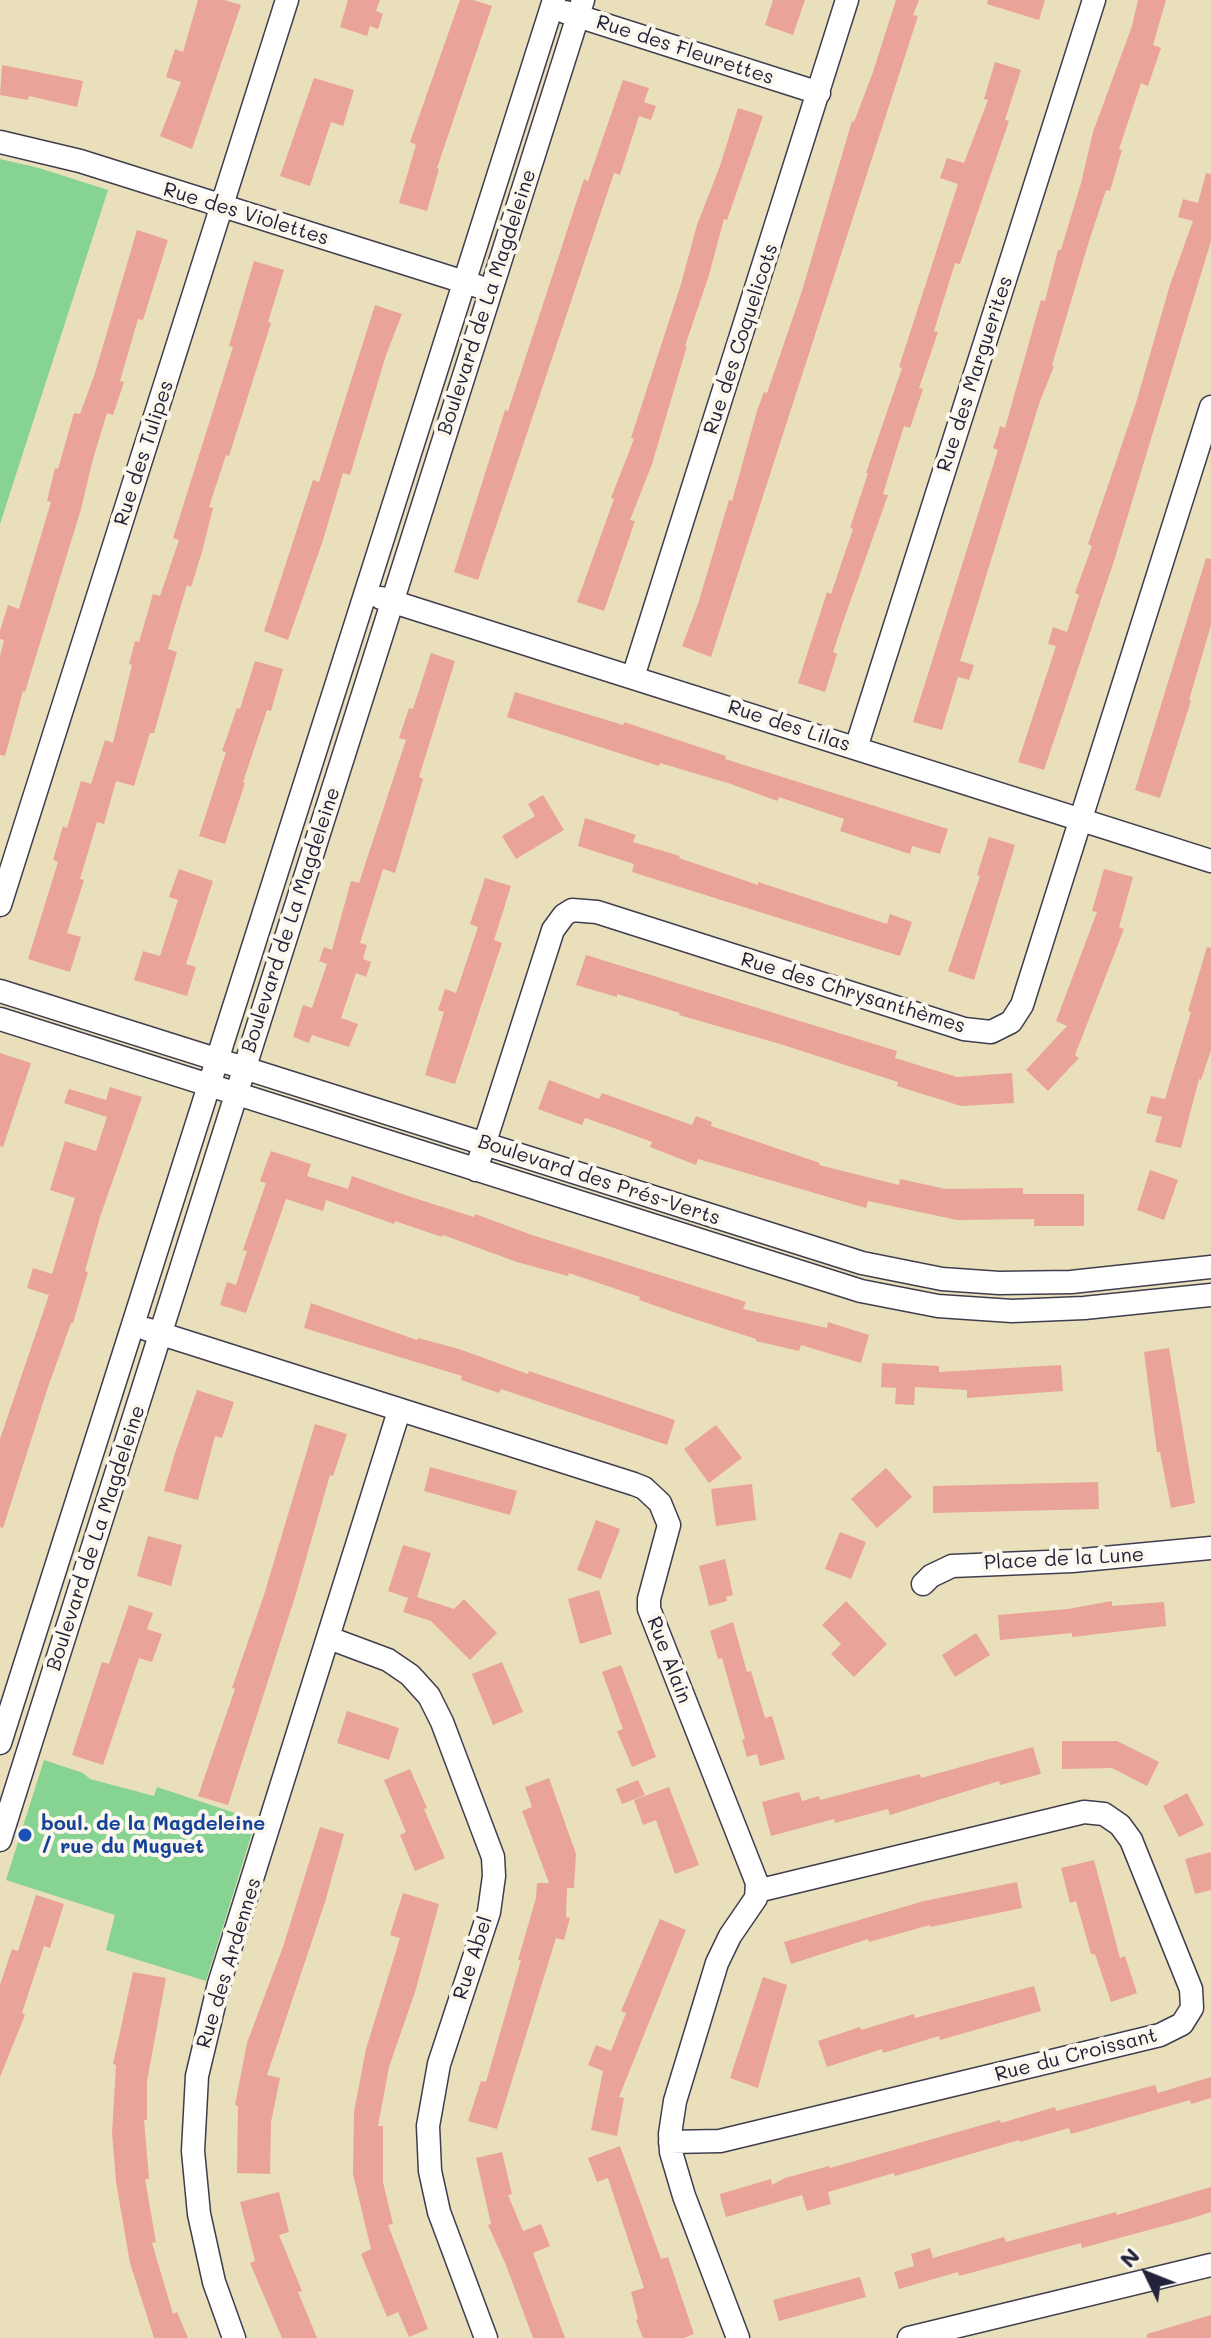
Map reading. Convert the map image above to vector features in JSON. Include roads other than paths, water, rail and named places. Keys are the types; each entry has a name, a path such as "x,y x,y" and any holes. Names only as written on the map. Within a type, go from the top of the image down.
{"street":[{"name":"Rue des Tulipes","path":"0,905 287,0"},
{"name":"Rue des Coquelicots","path":"633,677 847,0"},
{"name":"Rue des Marguerites","path":"856,748 1094,0"},
{"name":"Rue des Fleurettes","path":"553,4 581,8 819,93"},
{"name":"Boulevard de La Magdeleine","path":"0,1743 553,4"},
{"name":"Boulevard de La Magdeleine","path":"0,1840 6,1801 160,1334 581,8"},
{"name":"Rue des Violettes","path":"0,142 80,161 490,290"},
{"name":"Rue des Chrysanthèmes","path":"476,1170 553,930 572,910 597,912 964,1029 991,1032 1011,1022 1022,1005 1211,407"},
{"name":"Rue des Lilas","path":"366,594 1211,861"},
{"name":"Boulevard des Prés-Verts","path":"0,991 862,1263 942,1279 989,1283 1049,1283 1211,1267"},
{"name":"Boulevard des Prés-Verts","path":"0,1019 835,1284 916,1302 961,1308 1034,1311 1211,1295"},
{"name":"Rue Alain","path":"133,1324 644,1488 660,1503 669,1525 649,1609 753,1871 757,1891"},
{"name":"Rue des Ardennes","path":"234,2338 214,2282 197,2205 193,2122 197,2076 219,1984 399,1411"},
{"name":"Place de la Lune","path":"923,1584 931,1576 952,1566 1072,1561 1211,1548"},
{"name":"Rue Abel","path":"329,1638 375,1654 398,1666 429,1696 442,1722 493,1857 493,1893 489,1912 439,2064 428,2126 430,2171 436,2201 486,2338"},
{"name":"Rue du Croissant","path":"670,2142 720,2141 1160,2035 1182,2024 1192,2008 1191,1989 1131,1840 1120,1825 1104,1814 1084,1812 757,1891"},
{"path":"738,2338 684,2196 670,2142 675,2101 717,1963 730,1936 750,1909 757,1891"},
{"path":"909,2338 1211,2265"}],"place":[{"name":"boul. de la Magdeleine / rue du Muguet","path":"25,1835"}]}
